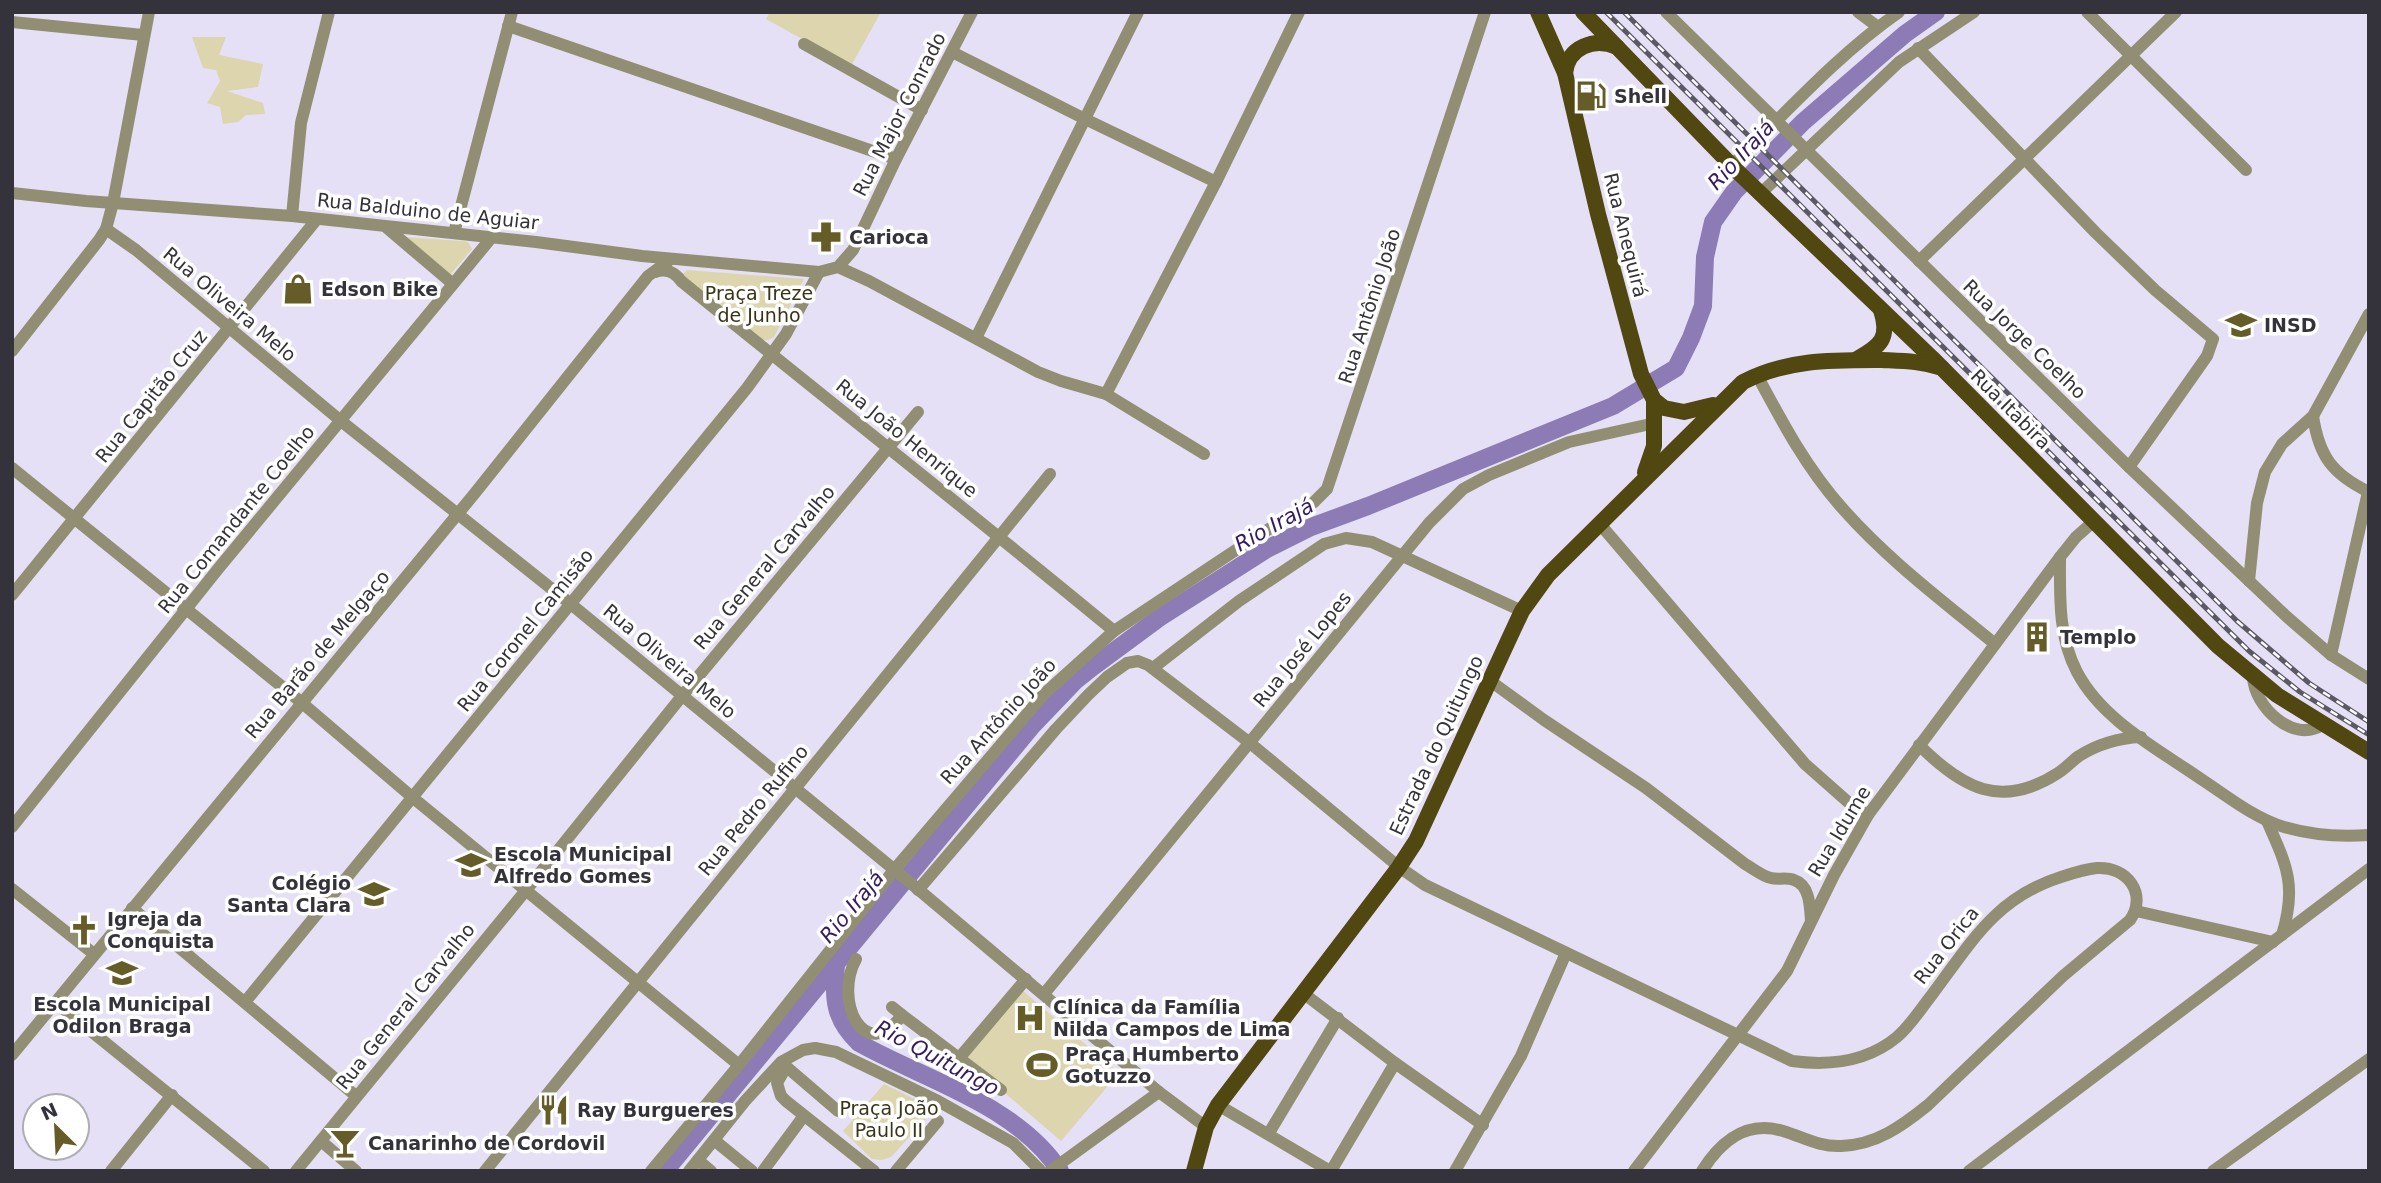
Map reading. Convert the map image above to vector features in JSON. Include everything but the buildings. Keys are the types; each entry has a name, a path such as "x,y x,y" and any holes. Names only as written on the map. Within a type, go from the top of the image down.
{"main road":[{"name":"Rua Anequirá","path":"1538,12 1565,73 1631,344 1649,391"},
{"name":"Rua Itabira","path":"1583,12 1735,169 1942,368 2218,646 2253,677 2322,725 2369,752"},
{"path":"1565,73 1566,63 1580,48 1600,42 1617,47"},
{"path":"1857,359 1872,351 1885,334 1885,321 1881,310"},
{"name":"Estrada do Quitungo","path":"1194,1171 1206,1127 1218,1105 1416,841 1522,611 1548,575 1732,390 1757,374 1782,366 1822,360 1907,360 1942,368"},
{"path":"1649,391 1664,408 1684,412 1706,409 1719,403"},
{"name":"Estrada do Quitungo","path":"1637,486 1651,458 1656,423 1649,391"}],"street":[{"path":"12,351 106,229 149,12"},
{"path":"292,216 301,123 329,12"},
{"path":"454,233 512,12"},
{"name":"Rua Major Conrado","path":"838,267 853,250 896,159 972,12"},
{"path":"976,338 1138,12"},
{"path":"1106,394 1216,182 1299,12"},
{"name":"Rua Antônio João","path":"652,1171 895,871 1044,694 1114,631 1321,496 1331,482 1485,12"},
{"name":"Rua Jorge Coelho","path":"1666,12 2129,467 2249,581 2331,655 2369,679"},
{"path":"1858,12 1878,27"},
{"path":"1735,169 1823,74 1899,12"},
{"path":"1758,191 1802,146 1872,86 1918,48 1974,12"},
{"path":"2087,12 2246,170"},
{"path":"1919,261 2176,12"},
{"path":"12,22 143,35"},
{"path":"508,26 896,159"},
{"path":"804,44 922,110"},
{"path":"1918,48 2155,290 2213,339 2213,347 2129,467"},
{"path":"951,52 1216,182"},
{"name":"Rua Balduino de Aguiar","path":"12,193 292,216 673,259 819,272 838,267"},
{"name":"Rua Capitão Cruz","path":"12,595 317,219"},
{"path":"387,228 453,284"},
{"name":"Rua Oliveira Melo","path":"106,229 136,250 341,421 572,605 1044,993 1159,1092 1206,1127"},
{"name":"Rua Comandante Coelho","path":"12,827 492,237"},
{"path":"642,256 650,274 663,270 677,275"},
{"path":"673,259 677,275"},
{"name":"Rua Barão de Melgaço","path":"12,1055 457,515 650,274 673,259"},
{"path":"838,267 1049,377 1106,394 1203,454"},
{"name":"Rua Coronel Camisão","path":"246,1002 572,605 772,355 819,272"},
{"name":"Rua João Henrique","path":"677,275 681,281 890,447 1114,631"},
{"path":"2249,581 2257,503 2265,472 2282,444 2313,416 2369,314"},
{"path":"1757,374 1797,447 1842,508 1901,566 1995,644"},
{"name":"Rua General Carvalho","path":"296,1171 681,696 918,412"},
{"path":"2313,416 2322,452 2333,469 2348,482 2369,492 2331,655"},
{"name":"Rua José Lopes","path":"1044,993 1450,500 1475,481 1569,442 1656,423"},
{"path":"12,468 301,702 412,797 739,1065"},
{"name":"Rua Pedro Rufino","path":"485,1171 1050,474"},
{"name":"Rua Idume","path":"1634,1171 1787,971 1834,875 1868,815 2060,556 2093,522"},
{"path":"1599,523 1805,764 1868,815"},
{"path":"1153,668 1239,601 1324,544 1346,538 1372,542 1404,555 1522,611"},
{"path":"2060,556 2061,625 2068,651 2077,672 2091,693 2110,713 2141,737 2267,821 2312,833 2347,837 2369,835"},
{"path":"916,888 1056,729 1107,677 1127,663 1138,661 1153,668 1250,743 1399,867"},
{"path":"1489,680 1646,788 1745,864 1763,875 1794,880 1802,885 1807,894 1811,921"},
{"path":"1919,745 1957,779 1999,792 2021,790 2044,782 2095,748 2125,738 2141,737"},
{"path":"2267,821 2287,867 2290,891 2289,911 2277,938"},
{"name":"Rua Orica","path":"1399,867 1424,885 1738,1037 1791,1061 1815,1065 1858,1058 1898,1036 1976,935 1997,912 2021,894 2080,871 2114,869 2126,875 2133,887 2137,901 2136,911"},
{"path":"1969,1171 2369,869"},
{"path":"12,889 94,954"},
{"path":"132,908 356,1096"},
{"path":"1702,1171 1714,1152 1729,1139 1745,1131 1765,1128 1783,1131 1812,1143 1839,1146 1863,1144 1886,1135 1928,1105 2063,976 2119,930 2136,911 2277,938"},
{"path":"1455,1171 1521,1056 1566,953"},
{"path":"856,959 847,993 849,1009 861,1029 868,1032 881,1031 891,1026 897,1011 1001,1090"},
{"path":"960,1057 1026,979"},
{"path":"1303,993 1483,1125"},
{"path":"55,1002 264,1171"},
{"path":"1269,1133 1338,1018"},
{"path":"711,1171 693,1166 752,1093 803,1050 815,1048 836,1052 938,1101 1001,1136 1024,1153 1041,1171"},
{"path":"2213,1171 2369,1059"},
{"path":"1218,1105 1331,1171 1395,1063"},
{"path":"784,1064 838,1111"},
{"path":"784,1064 779,1077 780,1096 874,1171"},
{"path":"1051,1170 1159,1092"},
{"path":"111,1171 172,1096"},
{"path":"763,1171 803,1117"},
{"path":"896,1171 938,1121"},
{"path":"714,1140 752,1171"},
{"path":"321,1141 356,1171"}],"green space":[{"path":"770,12 881,12 851,66 766,19"},
{"path":"192,37 226,37 219,55 263,64 258,87 227,91 263,103 265,114 246,115 238,122 223,124 220,107 207,103 220,81 216,70 203,68"},
{"path":"402,237 468,242 472,249 450,275"},
{"name":"Praça Treze de Junho","path":"687,270 804,279 774,337 761,340 684,282 683,274"},
{"name":"Praça Humberto Gotuzzo","path":"1022,990 1119,1073 1061,1141 964,1058"},
{"name":"Praça João Paulo II","path":"884,1084 935,1109 891,1157 882,1160 872,1159 843,1131"}],"waterway":[{"name":"Rio Irajá","path":"665,1171 1032,726 1075,681 1159,618 1267,549 1311,527 1613,406 1676,368 1703,306 1705,257 1713,222 1734,192 1803,122 1905,34 1936,12"},
{"name":"Rio Quitungo","path":"836,963 835,996 839,1015 859,1043 995,1111 1020,1128 1042,1148 1060,1171"}],"railway":[{"path":"1606,12 2249,651 2300,692 2369,735"},
{"path":"1624,12 2237,621 2309,683 2369,722"}],"place":[{"name":"Shell","path":"1591,96"},
{"name":"Carioca","path":"826,237"},
{"name":"Edson Bike","path":"298,289"},
{"name":"INSD","path":"2241,325"},
{"name":"Templo","path":"2037,637"},
{"name":"Escola Municipal Alfredo Gomes","path":"471,865"},
{"name":"Colégio Santa Clara","path":"374,894"},
{"name":"Igreja da Conquista","path":"84,930"},
{"name":"Escola Municipal Odilon Braga","path":"122,973"},
{"name":"Clínica da Família Nilda Campos de Lima","path":"1030,1018"},
{"name":"Praça Humberto Gotuzzo","path":"1042,1065"},
{"name":"Ray Burgueres","path":"554,1110"},
{"name":"Canarinho de Cordovil","path":"345,1143"}]}
